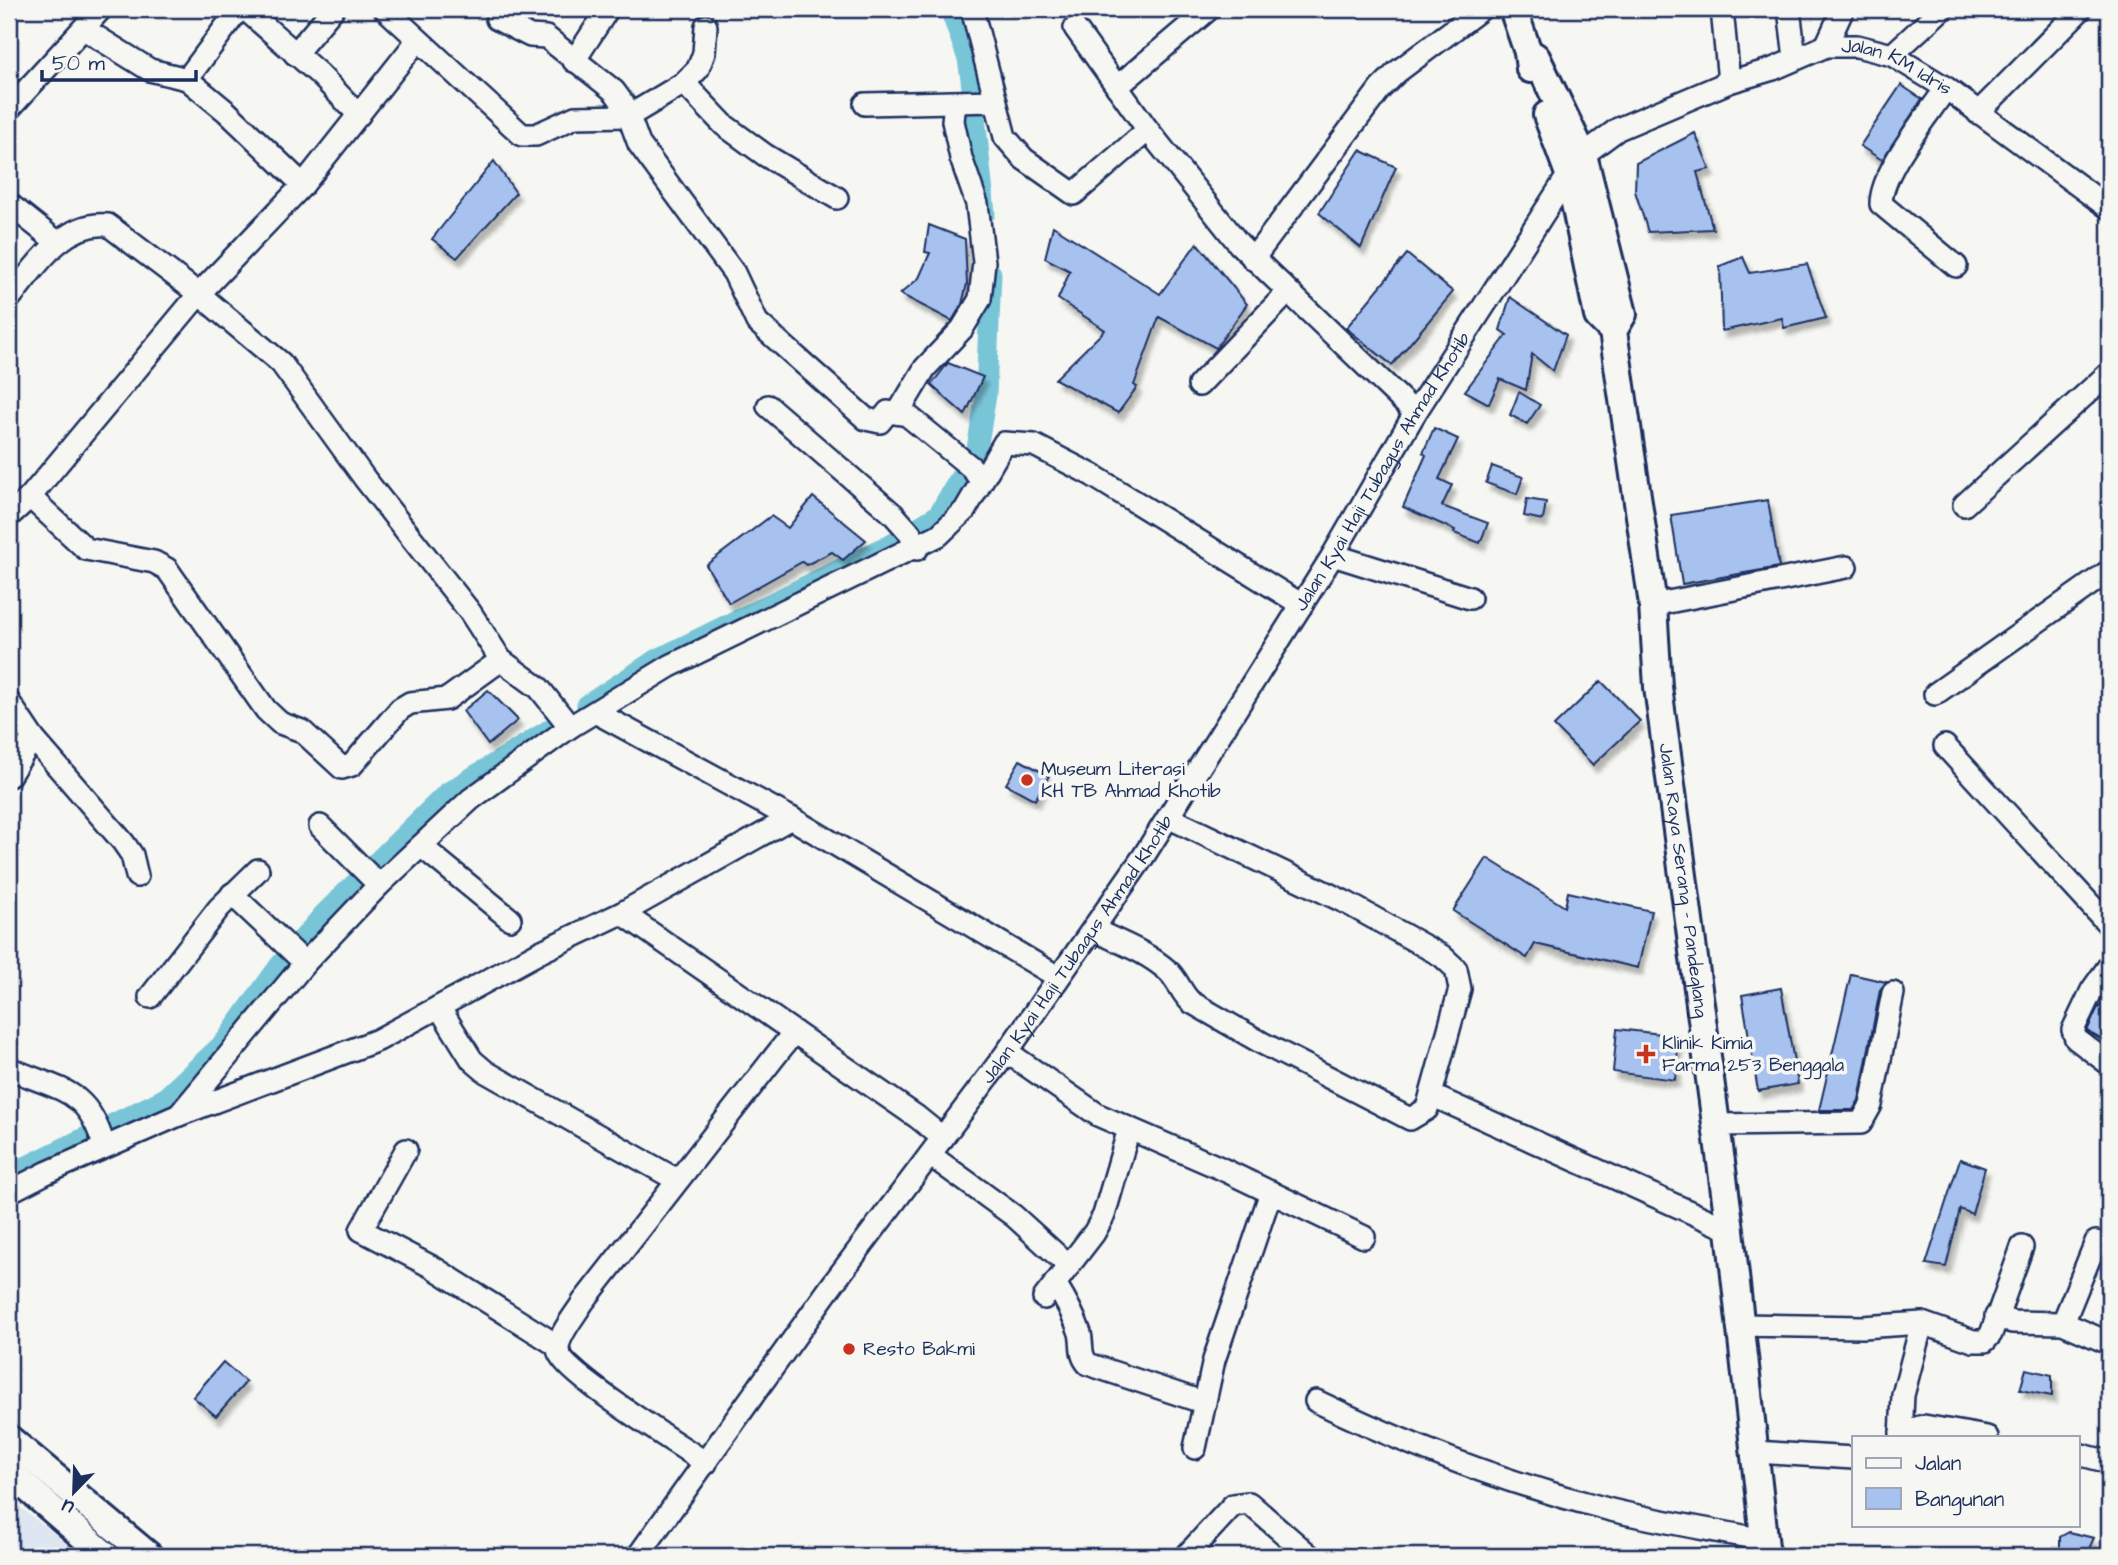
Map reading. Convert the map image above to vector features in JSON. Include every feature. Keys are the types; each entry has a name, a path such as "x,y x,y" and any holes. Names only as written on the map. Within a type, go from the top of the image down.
{"main road":[{"name":"Jalan Raya Serang - Pandeglang","path":"1513,9 1528,52 1528,63 1576,165 1598,316 1614,331 1653,605 1658,687 1730,1230 1738,1325 1765,1548"},
{"path":"9,1439 149,1556"},
{"path":"9,1472 106,1556"}],"street":[{"path":"9,109 101,9"},
{"path":"187,79 239,9"},
{"path":"245,9 359,115"},
{"path":"295,54 333,9"},
{"path":"385,9 416,41 522,135 536,135 575,117 629,116 684,83 698,69 704,53 706,26"},
{"path":"574,61 608,9"},
{"path":"972,9 1005,137 1024,159 1074,194 1148,130"},
{"path":"1117,87 1209,9"},
{"path":"1253,259 1380,89 1397,72 1481,9"},
{"path":"1721,9 1729,82"},
{"path":"1789,9 1795,58"},
{"path":"1826,46 1843,9"},
{"path":"1892,55 1942,9"},
{"path":"1978,113 2081,9"},
{"path":"497,19 530,36 546,37 614,91 629,116 639,144 734,273 757,322 866,419 880,422 888,412 907,415 977,475"},
{"path":"1075,28 1148,130 1253,259 1415,413"},
{"path":"84,29 150,70 187,79 227,112 303,185"},
{"path":"9,516 30,497 199,294 303,185 416,41"},
{"name":"Jalan KM Idris","path":"1576,165 1618,129 1729,82 1773,69 1826,46 1857,46 1892,55 1946,88 2109,208"},
{"path":"684,83 724,125 837,198"},
{"path":"1946,88 1894,167 1881,194 1881,204 1956,267"},
{"path":"865,104 994,101"},
{"path":"898,413 925,368 962,329 980,299 984,262 977,204 961,158 953,121 959,102"},
{"name":"Jalan Kyai Haji Tubagus Ahmad Khotib","path":"638,1556 832,1285 1007,1052 1170,818 1333,555 1415,413 1576,165"},
{"path":"9,204 57,242"},
{"path":"9,299 57,242 96,223 108,225 199,294 281,363 365,479 470,612 501,660 528,678 569,725"},
{"path":"1199,386 1288,292"},
{"path":"1964,505 2109,373"},
{"path":"768,406 893,514 913,541"},
{"path":"179,1115 297,955 371,878 421,846 471,799 569,725 597,713 670,666 913,541 939,535 965,510 977,475 1004,443 1034,445 1092,475 1178,531 1302,605"},
{"path":"30,497 86,549 154,562 167,569 266,710 280,723 302,731 342,768 352,765 400,709 410,703 447,699 501,660"},
{"path":"1333,555 1470,597"},
{"path":"1653,605 1846,567"},
{"path":"1935,694 2109,571"},
{"path":"9,702 33,737 123,842 132,855 137,876"},
{"path":"597,713 791,818 1058,977"},
{"path":"9,776 33,737"},
{"path":"1945,746 2109,925"},
{"path":"9,1192 100,1133 179,1115 378,1040 540,952 622,913 791,818"},
{"path":"1094,930 1158,963 1171,973 1183,995 1199,1008 1410,1119 1427,1109 1460,989 1455,969 1442,956 1347,903 1170,818"},
{"path":"320,826 371,878"},
{"path":"421,846 510,919"},
{"path":"150,997 183,951 232,894 258,870"},
{"path":"232,894 297,955"},
{"path":"622,913 917,1117 936,1147 1069,1266"},
{"path":"2109,966 2092,990 2073,1030 2076,1039 2109,1064"},
{"path":"1715,1125 1861,1123 1871,1105 1893,993"},
{"path":"439,1007 472,1060 486,1072 677,1180"},
{"path":"706,1463 587,1384 560,1358 558,1346 583,1302 794,1032"},
{"path":"1007,1052 1098,1115 1271,1192 1364,1237"},
{"path":"9,1068 75,1096 89,1108 100,1133"},
{"path":"1431,1095 1730,1230"},
{"path":"1129,1129 1104,1215 1094,1233 1049,1291 1068,1303 1081,1336 1082,1356 1088,1364 1205,1403"},
{"path":"406,1150 361,1230 434,1268 558,1346"},
{"path":"1195,1448 1214,1360 1233,1297 1271,1192"},
{"path":"2063,1323 2096,1242"},
{"path":"1738,1325 1863,1327 1922,1322 1973,1341 1984,1341 2022,1247"},
{"path":"1996,1316 2012,1322 2063,1323 2109,1343"},
{"path":"1922,1322 1903,1395 1901,1435 1924,1426 1981,1436"},
{"path":"1316,1401 1401,1442 1550,1493 1765,1548"},
{"path":"1755,1452 1852,1458"},
{"path":"2080,1455 2109,1462"},
{"path":"1186,1556 1233,1504 1242,1502 1249,1503 1310,1556"}],"shaded area":[{"path":"9,1499 84,1556 9,1556"}],"building":[{"path":"1901,85 1922,99 1882,160 1860,146"},
{"path":"1695,133 1710,169 1697,172 1713,229 1648,232 1635,191 1636,163"},
{"path":"1360,150 1396,167 1361,248 1319,213"},
{"path":"494,161 516,193 457,258 432,239"},
{"path":"929,225 965,239 967,284 962,304 952,321 900,294 919,278 930,253 925,252"},
{"path":"1053,226 1160,294 1197,243 1247,304 1216,348 1159,317 1134,385 1137,387 1118,413 1055,379 1105,330 1058,299 1070,271 1045,258"},
{"path":"1407,254 1453,292 1392,365 1346,328"},
{"path":"1743,257 1750,273 1807,264 1826,318 1784,328 1782,318 1722,331 1720,266"},
{"path":"1510,297 1566,335 1553,371 1532,354 1526,390 1500,379 1489,404 1465,391 1507,335 1500,330"},
{"path":"948,363 983,377 965,415 931,385"},
{"path":"1519,392 1540,405 1527,424 1510,415"},
{"path":"1434,428 1458,439 1439,479 1452,485 1442,506 1488,523 1480,543 1403,507 1426,455 1423,453"},
{"path":"1492,466 1523,477 1517,494 1486,483"},
{"path":"813,497 866,540 843,560 832,552 806,565 802,562 729,603 706,565 771,516 788,528"},
{"path":"1527,499 1546,502 1543,520 1524,516"},
{"path":"1768,500 1779,567 1682,584 1671,515"},
{"path":"1601,681 1640,721 1593,765 1554,726"},
{"path":"488,690 518,720 488,745 463,711"},
{"name":"Museum Literasi KH TB Ahmad Khotib","path":"1020,760 1049,776 1035,800 1006,784"},
{"path":"1487,858 1565,907 1568,892 1651,911 1638,968 1535,944 1527,958 1453,911"},
{"path":"1851,974 1886,982 1880,990 1859,1100 1853,1110 1819,1110"},
{"path":"1781,988 1798,1084 1758,1091 1742,995"},
{"path":"2109,996 2109,1044 2087,1031 2097,1009"},
{"name":"Klinik Kimia Farma 253 Benggala","path":"1617,1029 1679,1036 1675,1080 1613,1072"},
{"path":"1960,1159 1985,1168 1972,1214 1960,1209 1946,1267 1926,1264"},
{"path":"223,1362 246,1382 216,1416 193,1397"},
{"path":"2026,1369 2052,1375 2052,1396 2020,1390"},
{"path":"2069,1532 2094,1538 2086,1555 2060,1549 2060,1537"}],"waterway":[{"path":"950,9 968,59 985,213"},
{"path":"587,705 654,661 891,544 938,515 977,449 986,395 991,273"},
{"path":"9,1175 164,1099 224,1043 280,965 323,915 447,793 557,725"}],"place":[{"name":"Museum Literasi KH TB Ahmad Khotib","path":"1027,780"},
{"name":"Klinik Kimia Farma 253 Benggala","path":"1646,1054"},
{"name":"Resto Bakmi","path":"849,1349"}]}
